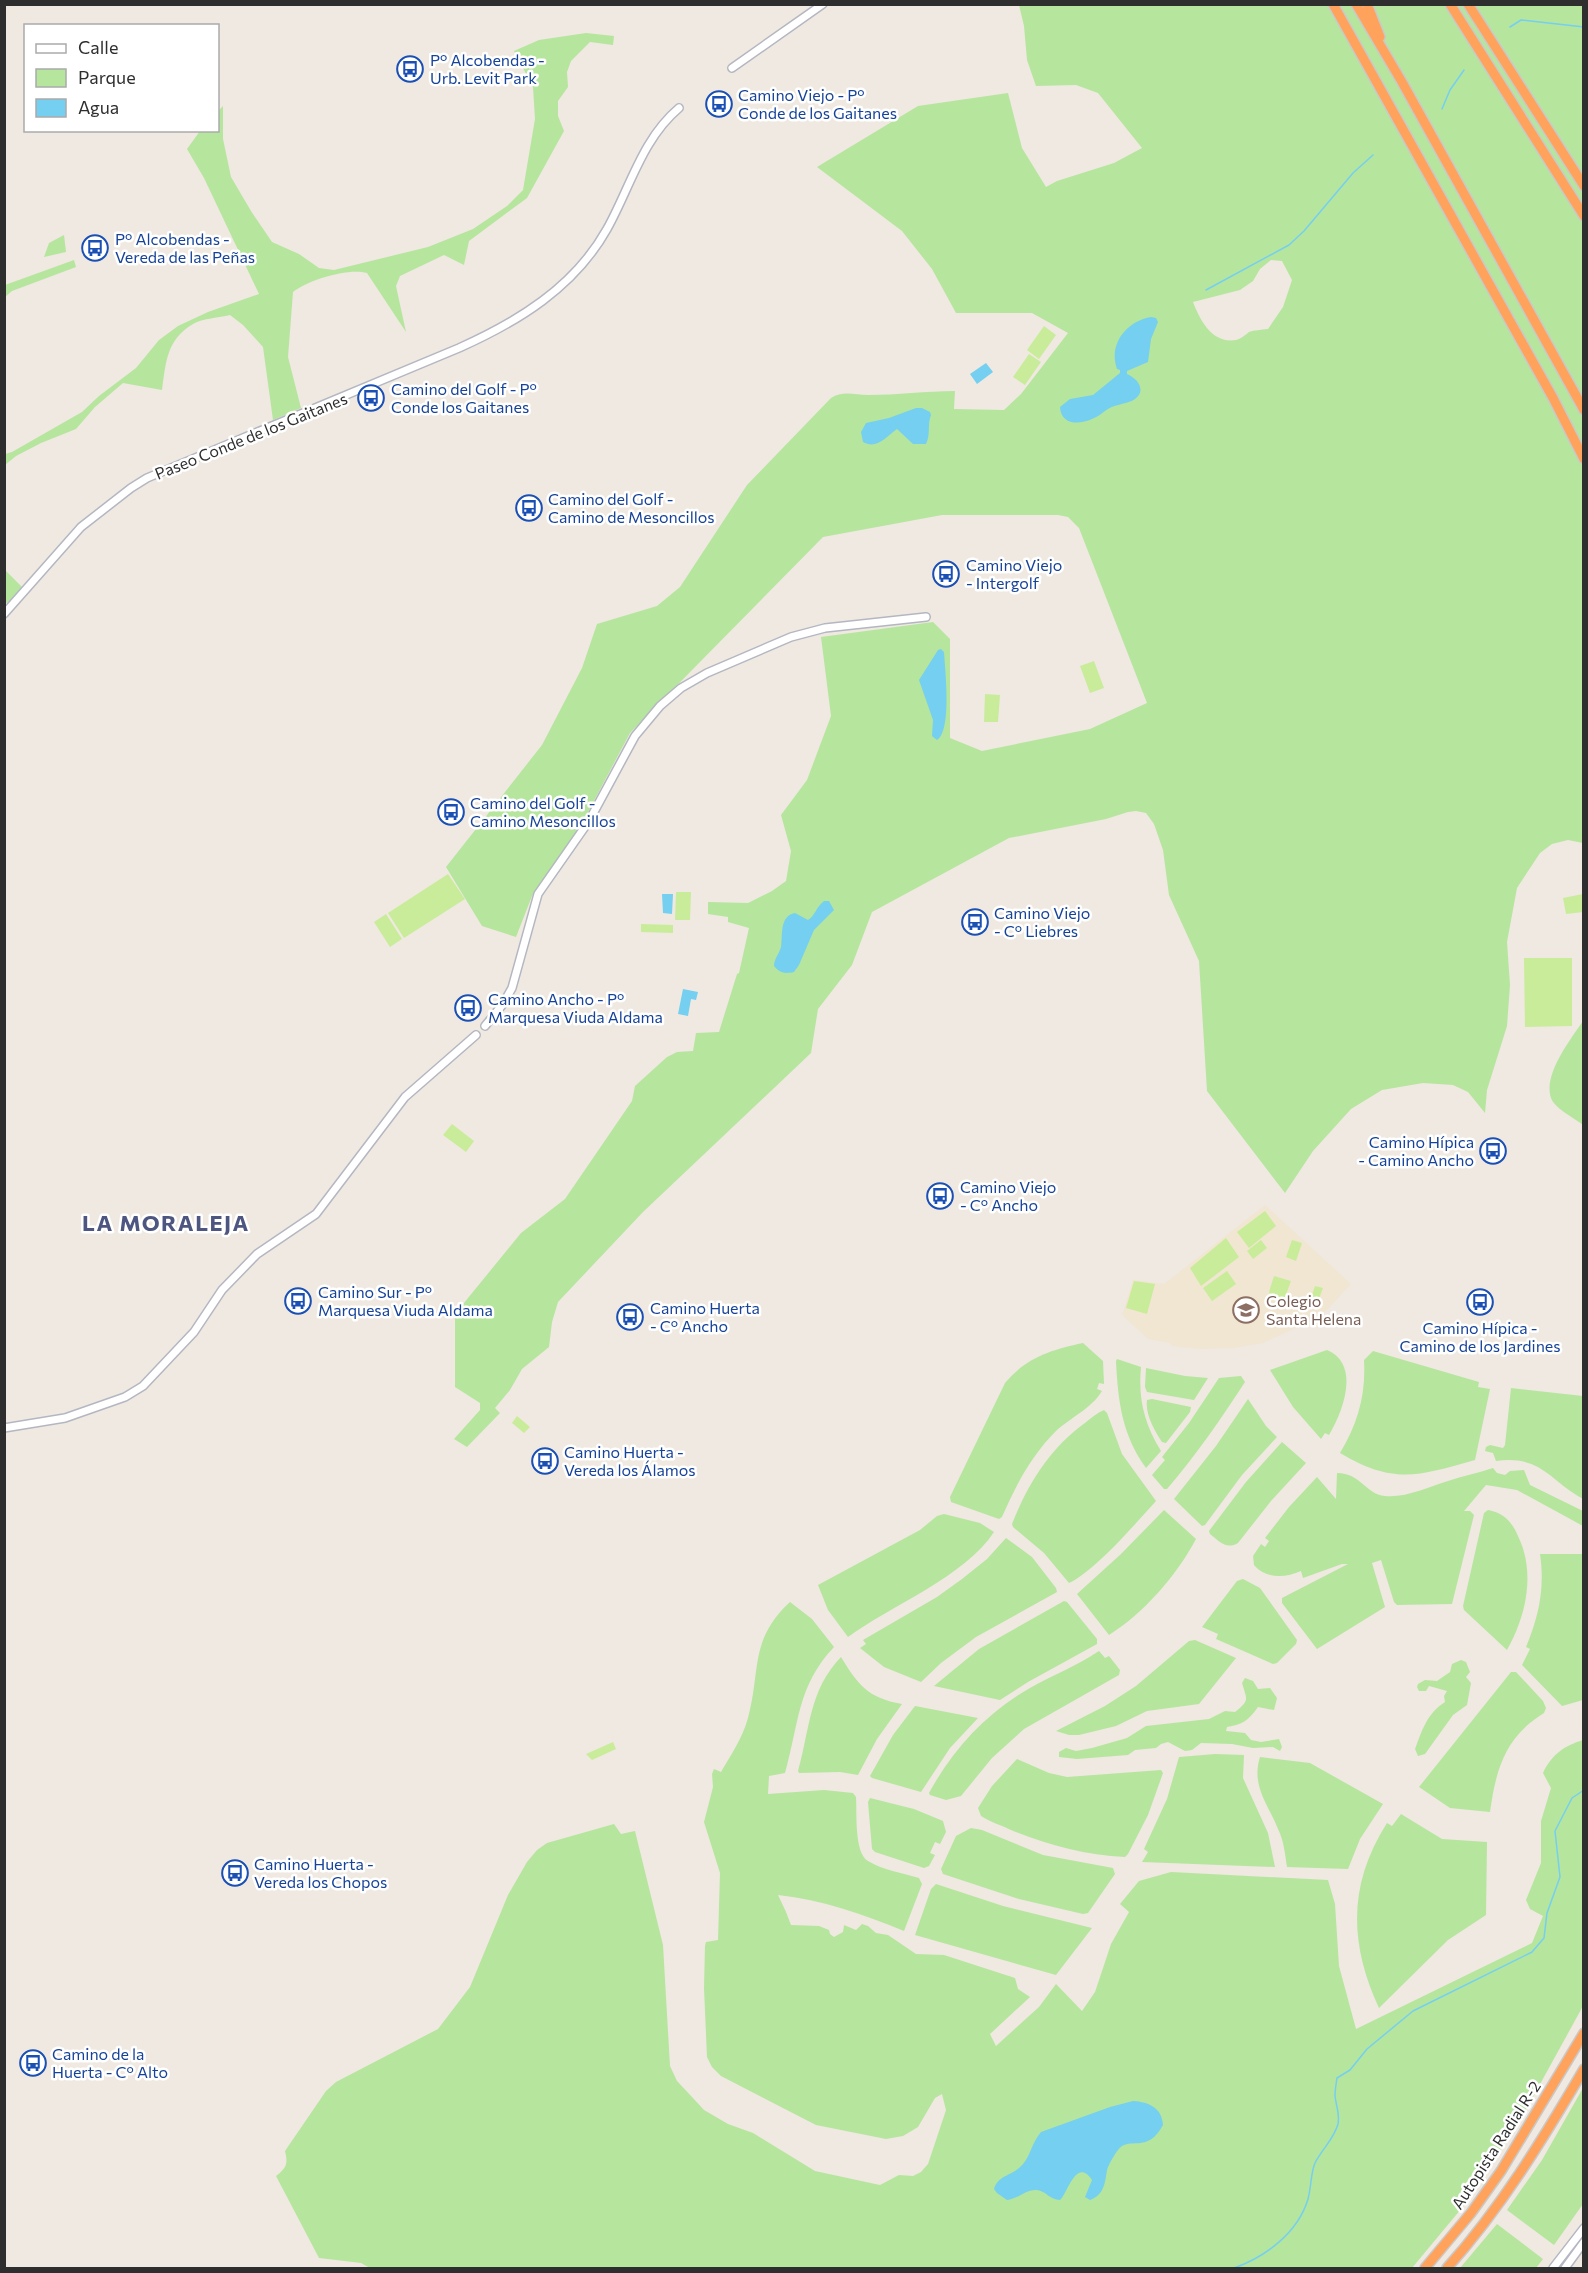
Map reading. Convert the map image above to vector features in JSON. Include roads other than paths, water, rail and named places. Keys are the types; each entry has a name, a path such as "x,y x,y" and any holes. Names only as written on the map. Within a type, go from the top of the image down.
{"highway":[{"path":"1328,4 1344,24"},
{"path":"1333,4 1542,378 1584,459"},
{"path":"1356,4 1402,82 1584,410"},
{"path":"1367,4 1402,82"},
{"path":"1450,4 1584,216"},
{"path":"1468,4 1584,186"},
{"name":"Autopista Radial R-2","path":"1425,2268 1471,2213 1501,2170 1584,2033"},
{"name":"Autopista Radial R-2","path":"1447,2268 1501,2201 1584,2069"}],"street":[{"path":"732,69 823,4"},
{"name":"Paseo Conde de los Gaitanes","path":"4,614 81,527 147,478 502,329 536,306 563,284 586,260 606,231 651,139 661,125 679,108"},
{"path":"485,1026 503,1004 512,988 538,894 589,821 635,736 660,706 681,688 706,673 791,637 825,628 926,617"},
{"path":"4,1428 65,1418 125,1397 143,1386 194,1332 222,1290 252,1258 316,1214 405,1097 476,1035"},
{"path":"1552,2268 1584,2228"},
{"path":"1564,2268 1584,2242"}],"water":[{"path":"1151,317 1156,318 1158,322 1151,339 1148,362 1127,371 1127,374 1139,385 1139,396 1132,401 1111,407 1087,421 1076,423 1067,420 1061,413 1060,407 1070,399 1093,395 1120,373 1115,360 1117,343 1134,323"},
{"path":"986,363 993,372 977,384 970,374"},
{"path":"922,408 931,415 926,444 913,444 897,429 877,443 863,442 861,432 866,423 889,418"},
{"path":"941,649 944,652 946,713 942,734 937,740 932,736 933,720 919,680 938,650"},
{"path":"662,894 673,894 672,914 663,913"},
{"path":"824,901 829,901 834,910 814,930 799,965 794,972 785,973 778,970 774,963 781,947 786,918 795,913 808,920"},
{"path":"683,989 698,992 696,1000 691,999 688,1016 678,1014"},
{"path":"1133,2101 1154,2107 1160,2114 1163,2125 1151,2139 1127,2144 1118,2150 1108,2168 1103,2188 1095,2198 1090,2200 1085,2197 1092,2180 1081,2172 1073,2179 1060,2200 1053,2199 1037,2190 1007,2200 994,2189 1001,2179 1023,2165 1041,2132"}],"waterway":[{"path":"1510,27 1521,20 1584,27"},
{"path":"1442,109 1450,90 1464,70"},
{"path":"1206,290 1289,245 1304,231 1353,173 1373,155"},
{"path":"1234,2268 1268,2250 1297,2223 1309,2195 1315,2163 1338,2124 1335,2096 1337,2078 1350,2070 1367,2049 1413,2011 1532,1952 1544,1938 1547,1913 1560,1877 1555,1831 1572,1798 1584,1790"}],"place":[{"name":"Pº Alcobendas - Urb. Levit Park","path":"410,69"},
{"name":"Camino Viejo - Pº Conde de los Gaitanes","path":"719,104"},
{"name":"Pº Alcobendas - Vereda de las Peñas","path":"95,248"},
{"name":"Camino del Golf - Pº Conde los Gaitanes","path":"371,398"},
{"name":"Camino del Golf - Camino de Mesoncillos","path":"529,508"},
{"name":"Camino Viejo - Intergolf","path":"946,574"},
{"name":"Camino del Golf - Camino Mesoncillos","path":"451,812"},
{"name":"Camino Viejo - Cº Liebres","path":"975,922"},
{"name":"Camino Ancho - Pº Marquesa Viuda Aldama","path":"468,1008"},
{"name":"Camino Hípica - Camino Ancho","path":"1493,1151"},
{"name":"Camino Viejo - Cº Ancho","path":"940,1196"},
{"name":"Camino Sur - Pº Marquesa Viuda Aldama","path":"298,1301"},
{"name":"Camino Hípica - Camino de los Jardines","path":"1480,1302"},
{"name":"Colegio Santa Helena","path":"1246,1310"},
{"name":"Camino Huerta - Cº Ancho","path":"630,1317"},
{"name":"Camino Huerta - Vereda los Álamos","path":"545,1461"},
{"name":"Camino Huerta - Vereda los Chopos","path":"235,1873"},
{"name":"Camino de la Huerta - Cº Alto","path":"33,2063"}],"district":[{"name":"LA MORALEJA","path":"166,1223"}]}
